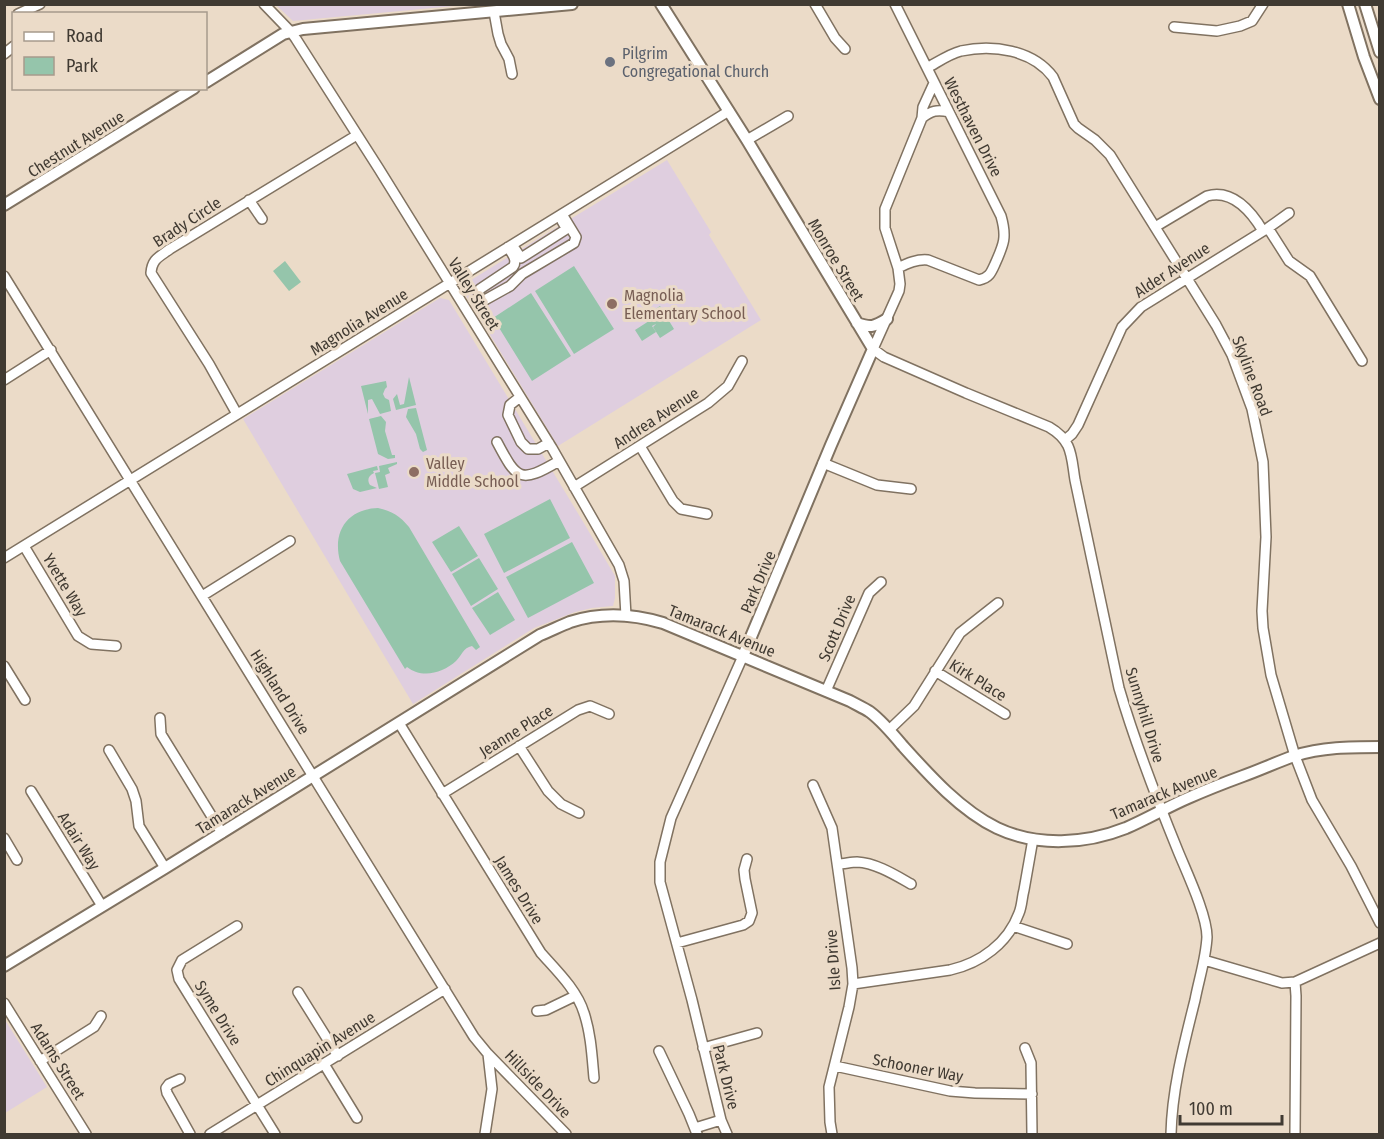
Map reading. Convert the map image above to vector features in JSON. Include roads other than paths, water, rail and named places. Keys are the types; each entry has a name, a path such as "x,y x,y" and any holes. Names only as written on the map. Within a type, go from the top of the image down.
{"main road":[{"path":"207,81 283,34 303,29 572,4"},
{"name":"Monroe Street","path":"661,4 747,140 873,349"},
{"path":"1348,4 1380,99"},
{"path":"1365,4 1380,52"},
{"name":"Chestnut Avenue","path":"4,206 191,90"},
{"path":"856,322 868,327 877,326 887,319"},
{"name":"Park Drive","path":"743,656 873,349"},
{"name":"Tamarack Avenue","path":"4,966 540,635 587,618 626,616 663,622 850,701 870,712 970,812 998,828 1033,839 1050,841 1097,837 1126,828 1190,797 1295,756 1341,747 1380,747"}],"street":[{"path":"21,12 40,4"},
{"name":"Valley Street","path":"264,4 291,32 549,443 618,565 624,581 626,616"},
{"path":"815,4 835,38 845,49"},
{"name":"Westhaven Drive","path":"895,4 1004,226 1002,250 992,273 985,279 979,280 928,260 910,262 898,268"},
{"path":"1174,27 1217,31 1240,26 1252,21 1263,4"},
{"path":"494,12 498,34 509,59 512,74"},
{"name":"Skyline Road","path":"927,68 963,51 995,48 1019,53 1033,59 1050,72 1074,124 1110,155 1216,325 1232,355 1252,409 1263,462 1266,537 1262,611 1271,675 1295,756 1312,801 1351,866 1380,923"},
{"name":"Park Drive","path":"873,349 900,284 898,268 885,228 885,209 934,83"},
{"name":"Magnolia Avenue","path":"4,558 729,111"},
{"path":"922,118 934,111 949,112"},
{"path":"747,140 788,116"},
{"name":"Brady Circle","path":"237,414 151,273 152,265 156,259 249,200 357,135"},
{"path":"1155,227 1207,196 1216,194 1228,196 1258,220 1289,261 1310,276 1362,361"},
{"path":"249,200 262,219"},
{"name":"Alder Avenue","path":"1065,440 1078,425 1122,327 1141,307 1289,213"},
{"path":"521,258 566,228 560,215"},
{"path":"510,246 515,264 480,289 479,297 483,301 510,286 522,274 574,243 576,237 560,215"},
{"path":"510,246 521,258 528,271"},
{"name":"Highland Drive","path":"4,276 474,1037 489,1054"},
{"name":"Monroe Street","path":"873,349 904,366 1049,427 1057,431 1065,440"},
{"path":"4,380 51,350"},
{"name":"Andrea Avenue","path":"574,487 708,403 728,386 742,361"},
{"path":"520,397 510,405 508,415 521,442 528,449 538,449 549,443"},
{"name":"Sunnyhill Drive","path":"1065,440 1070,451 1119,688 1161,810 1203,914 1207,935 1204,960 1181,1054 1171,1134"},
{"path":"497,442 506,461 513,470 520,474 527,476 536,474 559,461"},
{"path":"640,446 673,501 681,509 707,514"},
{"path":"823,463 877,485 911,489"},
{"path":"202,596 290,541"},
{"name":"Yvette Way","path":"24,546 78,636 91,644 116,646"},
{"name":"Scott Drive","path":"826,691 869,593 881,582"},
{"path":"889,730 914,706 960,633 998,603"},
{"name":"Park Drive","path":"727,1134 721,1120 660,882 660,862 671,818 743,656"},
{"path":"4,666 25,700"},
{"name":"Kirk Place","path":"935,671 1005,714"},
{"name":"Jeanne Place","path":"442,794 578,710 590,706 609,714"},
{"path":"160,718 161,734 222,832"},
{"name":"James Drive","path":"399,723 541,953 568,983 584,1011 589,1031 594,1078"},
{"path":"519,746 548,791 561,804 579,813"},
{"path":"109,750 132,789 139,826 165,868"},
{"name":"Isle Drive","path":"813,785 832,828 853,984 829,1087 832,1134"},
{"name":"Adair Way","path":"31,791 102,906"},
{"path":"4,838 17,860"},
{"path":"853,984 963,967 980,960 998,946 1020,912 1033,839"},
{"path":"677,943 743,925 749,921 752,913 744,870 747,859"},
{"path":"838,864 857,862 869,864 911,884"},
{"name":"Syme Drive","path":"237,926 182,960 177,970 179,979 275,1134"},
{"path":"1012,926 1067,944"},
{"path":"1204,960 1282,983 1295,982 1380,943"},
{"path":"1295,982 1295,1134"},
{"name":"Chinquapin Avenue","path":"210,1134 445,989"},
{"path":"298,992 338,1056"},
{"path":"537,1011 546,1010 575,996"},
{"name":"Adams Street","path":"4,1003 86,1134"},
{"path":"40,1061 94,1027 101,1016"},
{"path":"703,1048 757,1033"},
{"path":"1025,1048 1030,1064 1032,1134"},
{"path":"659,1051 696,1131 721,1120"},
{"path":"485,1134 492,1089 489,1054"},
{"name":"Hillside Drive","path":"489,1054 566,1134"},
{"path":"324,1064 357,1118"},
{"name":"Schooner Way","path":"835,1066 950,1091 975,1094 1032,1094"},
{"path":"180,1079 166,1088 190,1134"}],"place":[{"name":"Pilgrim Congregational Church","path":"610,62"},
{"name":"Magnolia Elementary School","path":"612,304"},
{"name":"Valley Middle School","path":"414,472"}]}
